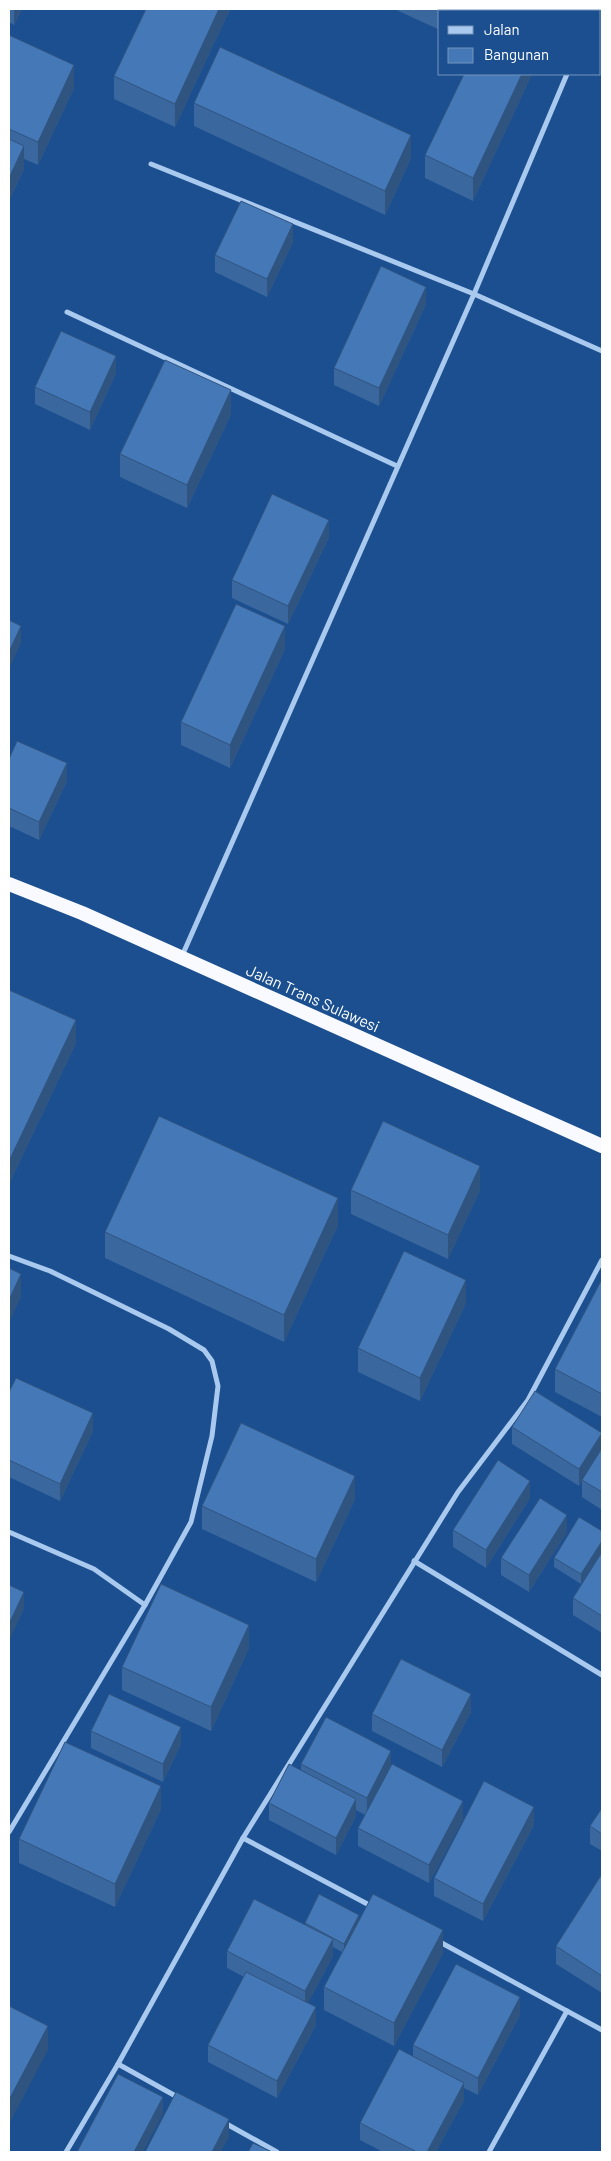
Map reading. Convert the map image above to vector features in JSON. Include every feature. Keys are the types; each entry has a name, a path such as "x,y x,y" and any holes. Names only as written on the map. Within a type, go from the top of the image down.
{"highway":[{"name":"Jalan Trans Sulawesi","path":"9,884 82,913 602,1146"}],"street":[{"path":"181,959 474,294 567,75"},
{"path":"151,164 474,294 602,351"},
{"path":"67,312 397,466"},
{"path":"9,1256 50,1270 169,1329 204,1350 212,1361 218,1386 212,1436 191,1522 145,1605 9,1832"},
{"path":"66,2152 118,2064 243,1838 458,1492 528,1400 602,1260"},
{"path":"9,1532 94,1569 145,1605"},
{"path":"414,1562 602,1675"},
{"path":"243,1838 383,1912"},
{"path":"436,1940 602,2030"},
{"path":"489,2152 568,2010"},
{"path":"118,2064 185,2101"},
{"path":"219,2120 278,2152"}],"building":[{"path":"146,9 219,9 175,104 114,76"},
{"path":"444,9 475,9 474,10"},
{"path":"9,35 74,65 38,142 9,129"},
{"path":"220,47 411,135 385,191 194,103"},
{"path":"464,75 522,75 473,178 425,155"},
{"path":"9,139 24,146 9,178"},
{"path":"241,201 293,224 267,279 215,255"},
{"path":"381,266 426,287 379,388 334,368"},
{"path":"61,331 116,356 90,412 35,387"},
{"path":"165,360 231,390 187,485 120,454"},
{"path":"272,494 329,520 288,606 232,580"},
{"path":"236,604 285,626 230,745 181,722"},
{"path":"9,620 21,626 9,652"},
{"path":"17,741 67,763 39,822 9,808 9,759"},
{"path":"9,990 76,1020 10,1159 9,1159"},
{"path":"159,1116 338,1198 284,1315 105,1232"},
{"path":"383,1121 480,1166 448,1235 351,1190"},
{"path":"404,1251 466,1280 420,1378 358,1348"},
{"path":"9,1268 21,1274 9,1300"},
{"path":"602,1279 602,1394 555,1369"},
{"path":"16,1378 93,1413 60,1484 9,1460 9,1392"},
{"path":"535,1391 602,1433 579,1469 512,1427"},
{"path":"241,1423 355,1476 316,1559 202,1506"},
{"path":"602,1448 602,1492 582,1480"},
{"path":"498,1460 530,1481 486,1550 453,1530"},
{"path":"540,1498 567,1515 529,1575 501,1558"},
{"path":"579,1517 602,1531 602,1541 581,1574 554,1558"},
{"path":"602,1552 602,1616 573,1598"},
{"path":"161,1584 249,1625 211,1707 122,1667"},
{"path":"9,1585 24,1592 9,1624"},
{"path":"401,1659 471,1694 442,1750 372,1714"},
{"path":"109,1694 181,1727 163,1764 91,1731"},
{"path":"326,1717 391,1751 367,1798 301,1764"},
{"path":"65,1742 161,1786 115,1884 19,1839"},
{"path":"289,1764 356,1799 336,1838 269,1803"},
{"path":"392,1764 463,1801 429,1865 358,1828"},
{"path":"484,1781 534,1807 483,1904 434,1878"},
{"path":"602,1808 602,1834 590,1826"},
{"path":"602,1874 602,1976 556,1946"},
{"path":"319,1894 359,1915 344,1944 305,1923"},
{"path":"373,1894 443,1930 394,2023 324,1987"},
{"path":"254,1899 333,1939 305,1991 227,1951"},
{"path":"456,1964 520,1997 478,2078 413,2045"},
{"path":"246,1972 316,2007 277,2081 208,2045"},
{"path":"9,2006 48,2026 9,2100"},
{"path":"399,2049 464,2083 427,2152 417,2152 360,2123"},
{"path":"118,2074 163,2097 134,2152 77,2152"},
{"path":"176,2092 229,2119 212,2152 145,2152"},
{"path":"253,2143 272,2152 248,2152"}]}
